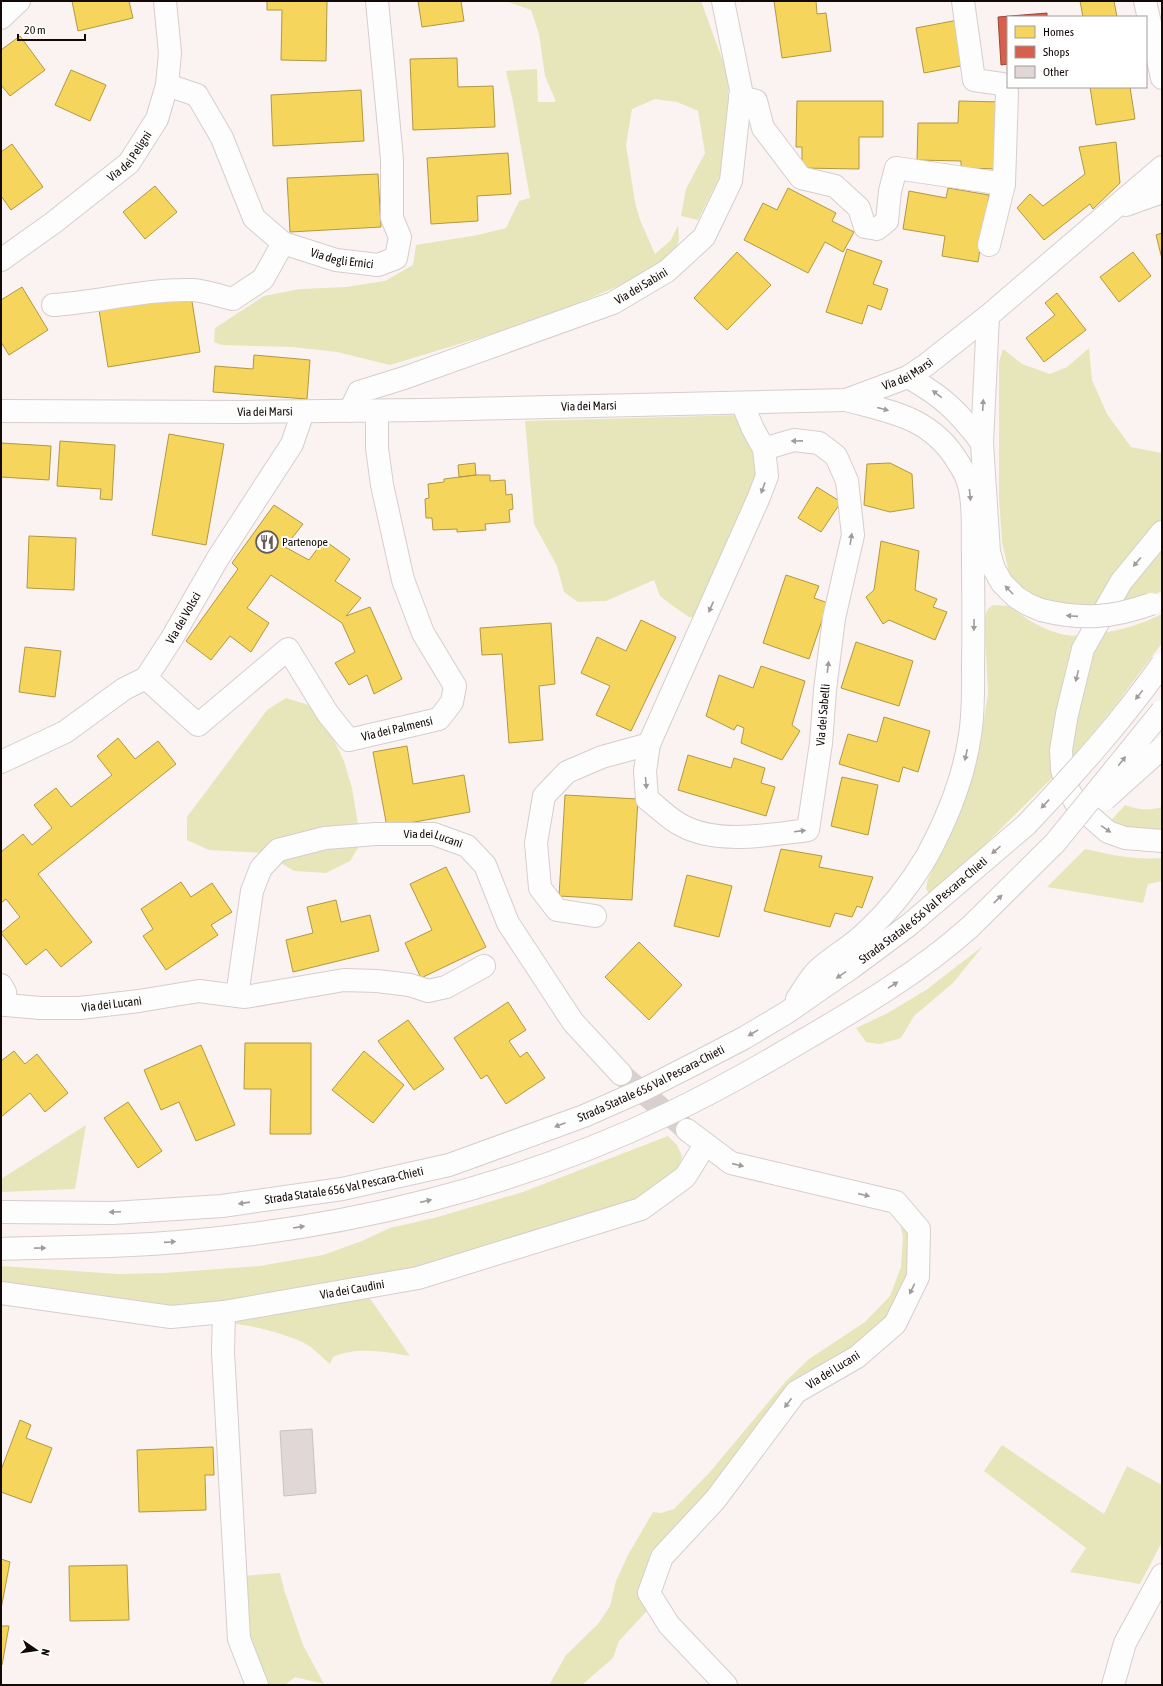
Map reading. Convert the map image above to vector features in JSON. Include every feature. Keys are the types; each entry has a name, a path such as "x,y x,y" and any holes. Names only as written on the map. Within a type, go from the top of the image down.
{"main road":[{"path":"1,18 18,1"},
{"name":"Via dei Peligni","path":"1,260 53,223 129,163 157,119 167,85 170,53 165,1"},
{"name":"Via degli Ernici","path":"167,85 197,95 222,138 254,218 283,243 336,260 378,265 396,258 400,237 392,218 392,159 377,1"},
{"name":"Via dei Sabini","path":"350,411 359,392 404,378 613,303 667,271 704,237 731,181 741,90 723,1"},
{"path":"963,1 974,80 1002,84 1007,92 1004,184 989,245"},
{"path":"1145,1 1162,78"},
{"path":"740,96 756,101 763,128 801,178 835,186 859,208 865,227 877,229 887,221 890,191 896,168 1004,184"},
{"name":"Via dei Marsi","path":"1,410 303,412 846,400 908,376 926,365 988,316 1162,167"},
{"name":"Via dei Marsi","path":"1113,210 1162,192"},
{"path":"53,305 72,304 158,291 192,290 233,299 263,279 283,243"},
{"path":"988,316 982,444 989,552 994,569 1002,583 1016,597 1027,604 1041,610 1063,615 1085,617 1108,616 1130,611 1156,601"},
{"path":"908,376 947,402 982,444"},
{"path":"786,1013 818,970 864,935 885,914 911,882 928,854 942,825 963,768 970,735 973,705 974,603 969,485 958,461 940,440 924,425 900,414 846,400"},
{"name":"Via dei Sabelli","path":"742,403 753,429 764,449 767,476 760,496 649,744 645,771 648,799 681,825 710,835 743,837 808,830 822,743 825,690 834,618 852,535 847,481 836,456 819,443 794,440 764,449"},
{"name":"Via dei Palmensi","path":"146,678 198,725 288,649 328,714 350,740 439,719 452,702 455,686 423,633 403,580 379,462 377,448 377,410"},
{"name":"Via dei Volsci","path":"146,678 172,638 218,558 292,444 303,412"},
{"path":"1162,532 1121,582 1083,649 1067,714 1061,750 1062,770 1067,787 1077,805 1108,832 1125,838 1162,841"},
{"name":"Strada Statale 656 Val Pescara-Chieti","path":"1,1212 113,1213 222,1206 342,1190 449,1165 584,1116 618,1101 724,1049 786,1013 851,968 909,925 1026,825 1112,729 1162,664"},
{"path":"1,762 65,732 124,689 146,678"},
{"path":"1055,843 1162,711"},
{"path":"595,916 557,910 540,888 536,843 544,796 567,772 602,757 649,744"},
{"path":"1,1249 113,1246 179,1242 296,1227 376,1213 434,1199 533,1168 597,1145 666,1115 780,1054 908,975 951,944 1055,843 1162,748"},
{"name":"Via dei Lucani","path":"237,996 252,891 261,868 278,850 325,838 376,834 434,834 467,846 485,865 508,923 572,1022 621,1074"},
{"name":"Via dei Lucani","path":"3,1001 40,1008 80,1008 139,1001 199,991 244,997 344,980 377,981 410,985 428,991 446,987 484,966"},
{"name":"Via dei Lucani","path":"687,1130 705,1145 731,1163 896,1202 919,1230 918,1277 895,1324 857,1356 796,1392 715,1500 662,1557 649,1593 669,1625 726,1685"},
{"name":"Via dei Caudini","path":"1,1293 171,1317 224,1312 418,1278 641,1208 685,1177 705,1145"},
{"path":"224,1312 223,1352 239,1639 257,1685"},
{"path":"1113,1685 1125,1643 1162,1575"}],"green space":[{"path":"505,1 701,1 728,75 729,113 726,164 698,220 681,216 686,189 705,153 698,111 677,102 655,99 632,109 626,145 635,202 640,220 655,254 671,240 678,225 679,240 673,257 653,271 544,318 390,365 337,352 293,347 222,345 214,342 215,328 264,296 300,289 346,287 385,281 413,265 416,245 478,235 506,228 519,201 530,198 506,71 537,69 538,102 556,102 545,76 539,34 531,10"},
{"path":"1089,348 1092,380 1107,414 1131,447 1162,453 1162,527 1103,609 1061,611 1022,591 1009,573 1002,542 999,497 999,362 1003,349 1022,364 1050,374 1067,367"},
{"path":"741,415 762,454 759,482 698,617 689,617 660,596 654,580 606,601 578,602 564,592 557,566 534,524 525,421"},
{"path":"1162,540 1162,591 1135,603 1110,607"},
{"path":"993,605 1010,606 1015,611 1036,624 1059,634 1072,636 1088,634 1056,774 945,884 929,894 926,888 928,879 954,827 980,745 988,693 984,617 988,609"},
{"path":"1162,614 1162,643 1117,703 1074,756 1069,753 1066,733 1100,633 1132,626"},
{"path":"286,698 312,706 330,732 344,761 352,788 361,843 350,861 326,873 294,871 265,853 209,850 187,840 187,817 267,710"},
{"path":"1125,805 1144,809 1162,807 1162,838 1107,825"},
{"path":"1085,849 1133,858 1162,858 1162,881 1148,884 1143,903 1047,887"},
{"path":"983,946 953,983 914,1016 901,1038 880,1044 866,1042 856,1028 886,1014 926,990"},
{"path":"86,1125 75,1189 1,1192 1,1179"},
{"path":"668,1136 677,1145 682,1156 678,1172 659,1189 620,1209 440,1267 197,1310 1,1285 1,1266 118,1274 164,1273 260,1266 323,1255 362,1241 390,1228 434,1218 523,1192"},
{"path":"898,1213 911,1229 910,1282 895,1313 775,1412 647,1598 646,1612 619,1641 613,1658 582,1685 549,1685 566,1655 598,1624 610,1606 616,1581 628,1555 653,1512 661,1513 674,1509 710,1472 786,1381 809,1359 865,1322 890,1296 901,1267 903,1237"},
{"path":"364,1290 410,1356 361,1351 333,1357 330,1364 312,1348 299,1341 258,1328 231,1324 231,1314"},
{"path":"1002,1445 1104,1514 1127,1466 1162,1485 1162,1542 1140,1584 1070,1572 1086,1548 984,1471"},
{"path":"280,1573 285,1593 303,1645 324,1684 295,1677 285,1685 268,1685 246,1626 243,1576"}],"building: Homes":[{"path":"72,1 129,1 133,18 78,31"},
{"path":"267,1 327,1 326,61 281,60 282,10 267,10"},
{"path":"418,1 461,1 464,21 422,27"},
{"path":"774,1 816,1 817,14 826,13 831,51 782,58"},
{"path":"1080,1 1114,1 1117,16 1083,16"},
{"path":"958,20 966,65 924,73 916,28"},
{"path":"20,36 45,70 10,96 1,85 1,50"},
{"path":"457,58 458,87 493,86 495,127 413,130 410,59"},
{"path":"71,70 106,85 90,121 55,105"},
{"path":"1090,88 1130,88 1135,119 1096,125"},
{"path":"361,90 364,141 273,146 271,95"},
{"path":"797,101 883,101 883,137 859,137 859,169 802,168 802,147 796,147"},
{"path":"959,101 1001,102 1000,169 961,168 961,161 917,160 918,123 958,123"},
{"path":"1116,142 1120,183 1093,209 1090,204 1044,240 1017,208 1030,194 1043,206 1085,174 1079,147"},
{"path":"12,144 43,187 11,210 1,196 1,152"},
{"path":"508,153 511,194 477,196 478,221 431,224 427,158"},
{"path":"378,174 381,227 290,232 287,178"},
{"path":"155,186 177,212 145,239 123,212"},
{"path":"788,188 836,213 832,221 854,232 843,252 825,242 808,273 744,240 763,203 777,210"},
{"path":"948,188 989,195 978,262 942,256 945,236 903,229 909,191 946,198"},
{"path":"1162,233 1162,259 1156,235"},
{"path":"847,249 882,261 873,284 888,289 881,310 868,305 862,324 826,312"},
{"path":"737,252 771,285 727,330 694,298"},
{"path":"1133,252 1151,276 1119,302 1100,277"},
{"path":"22,287 48,330 9,355 1,342 1,300"},
{"path":"1057,293 1086,330 1044,362 1026,338 1055,315 1045,303"},
{"path":"191,295 200,352 108,367 99,310"},
{"path":"254,355 310,360 307,399 213,392 215,366 253,369"},
{"path":"169,434 224,444 206,545 152,535"},
{"path":"60,441 115,445 112,500 100,499 101,489 57,486"},
{"path":"1,443 51,446 49,480 1,477"},
{"path":"475,463 476,475 459,477 458,465"},
{"path":"890,463 912,474 914,508 890,512 864,505 867,464"},
{"path":"476,475 490,475 490,481 505,480 506,495 512,494 513,509 509,510 510,522 485,524 486,530 457,532 457,529 433,530 432,518 426,518 425,499 429,498 428,484 444,482 444,479"},
{"path":"817,487 841,502 821,532 798,518"},
{"path":"274,505 303,524 285,547 309,560 324,540 350,559 335,581 361,598 346,616 370,607 402,679 374,694 367,675 349,685 335,663 355,652 342,623 271,575 247,608 269,623 251,652 230,636 211,660 186,641 238,569 232,563"},
{"path":"29,536 76,538 74,590 27,588"},
{"path":"881,541 919,551 915,590 937,599 933,607 947,612 935,640 889,620 883,624 866,597 874,590"},
{"path":"786,575 819,586 814,598 828,603 809,659 763,643"},
{"path":"641,620 676,637 631,731 596,715 610,686 581,673 597,637 626,651"},
{"path":"551,623 555,684 539,686 543,740 509,743 502,654 482,655 480,628"},
{"path":"856,642 913,661 899,706 841,688"},
{"path":"25,647 61,651 55,697 19,692"},
{"path":"761,666 805,681 792,725 800,731 782,760 741,743 744,728 737,725 734,730 706,716 719,675 753,688"},
{"path":"884,717 930,731 918,772 903,767 899,782 839,764 848,734 877,742"},
{"path":"118,738 135,759 158,741 176,764 38,874 92,942 61,967 46,949 26,965 1,933 20,917 6,899 1,903 1,852 23,834 32,845 52,828 34,805 56,788 71,807 112,775 97,756"},
{"path":"407,746 413,784 464,775 470,812 387,827 373,752"},
{"path":"688,755 731,768 734,758 765,768 761,783 775,787 766,816 678,790"},
{"path":"842,777 878,785 868,835 831,826"},
{"path":"565,795 638,799 632,900 559,896"},
{"path":"781,849 822,856 819,867 873,877 862,908 857,906 852,917 835,913 830,927 764,911"},
{"path":"446,867 486,947 421,978 405,943 432,930 410,884"},
{"path":"687,875 732,886 719,937 674,926"},
{"path":"181,882 191,897 212,883 232,912 211,925 218,935 166,970 143,936 153,929 141,909"},
{"path":"336,900 341,922 370,915 379,951 293,972 286,940 313,933 307,907"},
{"path":"639,942 682,985 649,1020 605,977"},
{"path":"508,1002 526,1030 509,1041 520,1057 527,1052 545,1078 506,1104 487,1075 481,1079 454,1038"},
{"path":"408,1020 444,1069 414,1090 378,1041"},
{"path":"245,1043 311,1043 311,1134 270,1134 271,1089 244,1089"},
{"path":"201,1045 235,1125 196,1141 179,1102 161,1110 144,1070"},
{"path":"14,1051 25,1064 37,1054 68,1093 45,1112 30,1093 1,1117 1,1061"},
{"path":"364,1051 404,1085 373,1123 332,1090"},
{"path":"128,1102 162,1151 138,1168 104,1118"},
{"path":"20,1420 31,1425 26,1438 52,1448 31,1503 1,1492 1,1470"},
{"path":"213,1447 214,1475 205,1475 206,1510 139,1512 137,1450"},
{"path":"1,1559 10,1562 1,1609"},
{"path":"127,1565 129,1620 70,1621 69,1566"},
{"path":"1,1626 9,1626 2,1665 1,1665"}],"building: Shops":[{"path":"1047,13 1047,16 1010,16"},
{"path":"1007,16 1007,64 1001,65 998,17"}],"building: Other":[{"path":"312,1429 316,1493 284,1496 280,1431"}],"tunnel":[{"path":"621,1074 687,1130"}],"place":[{"name":"Partenope","path":"267,542"}]}
